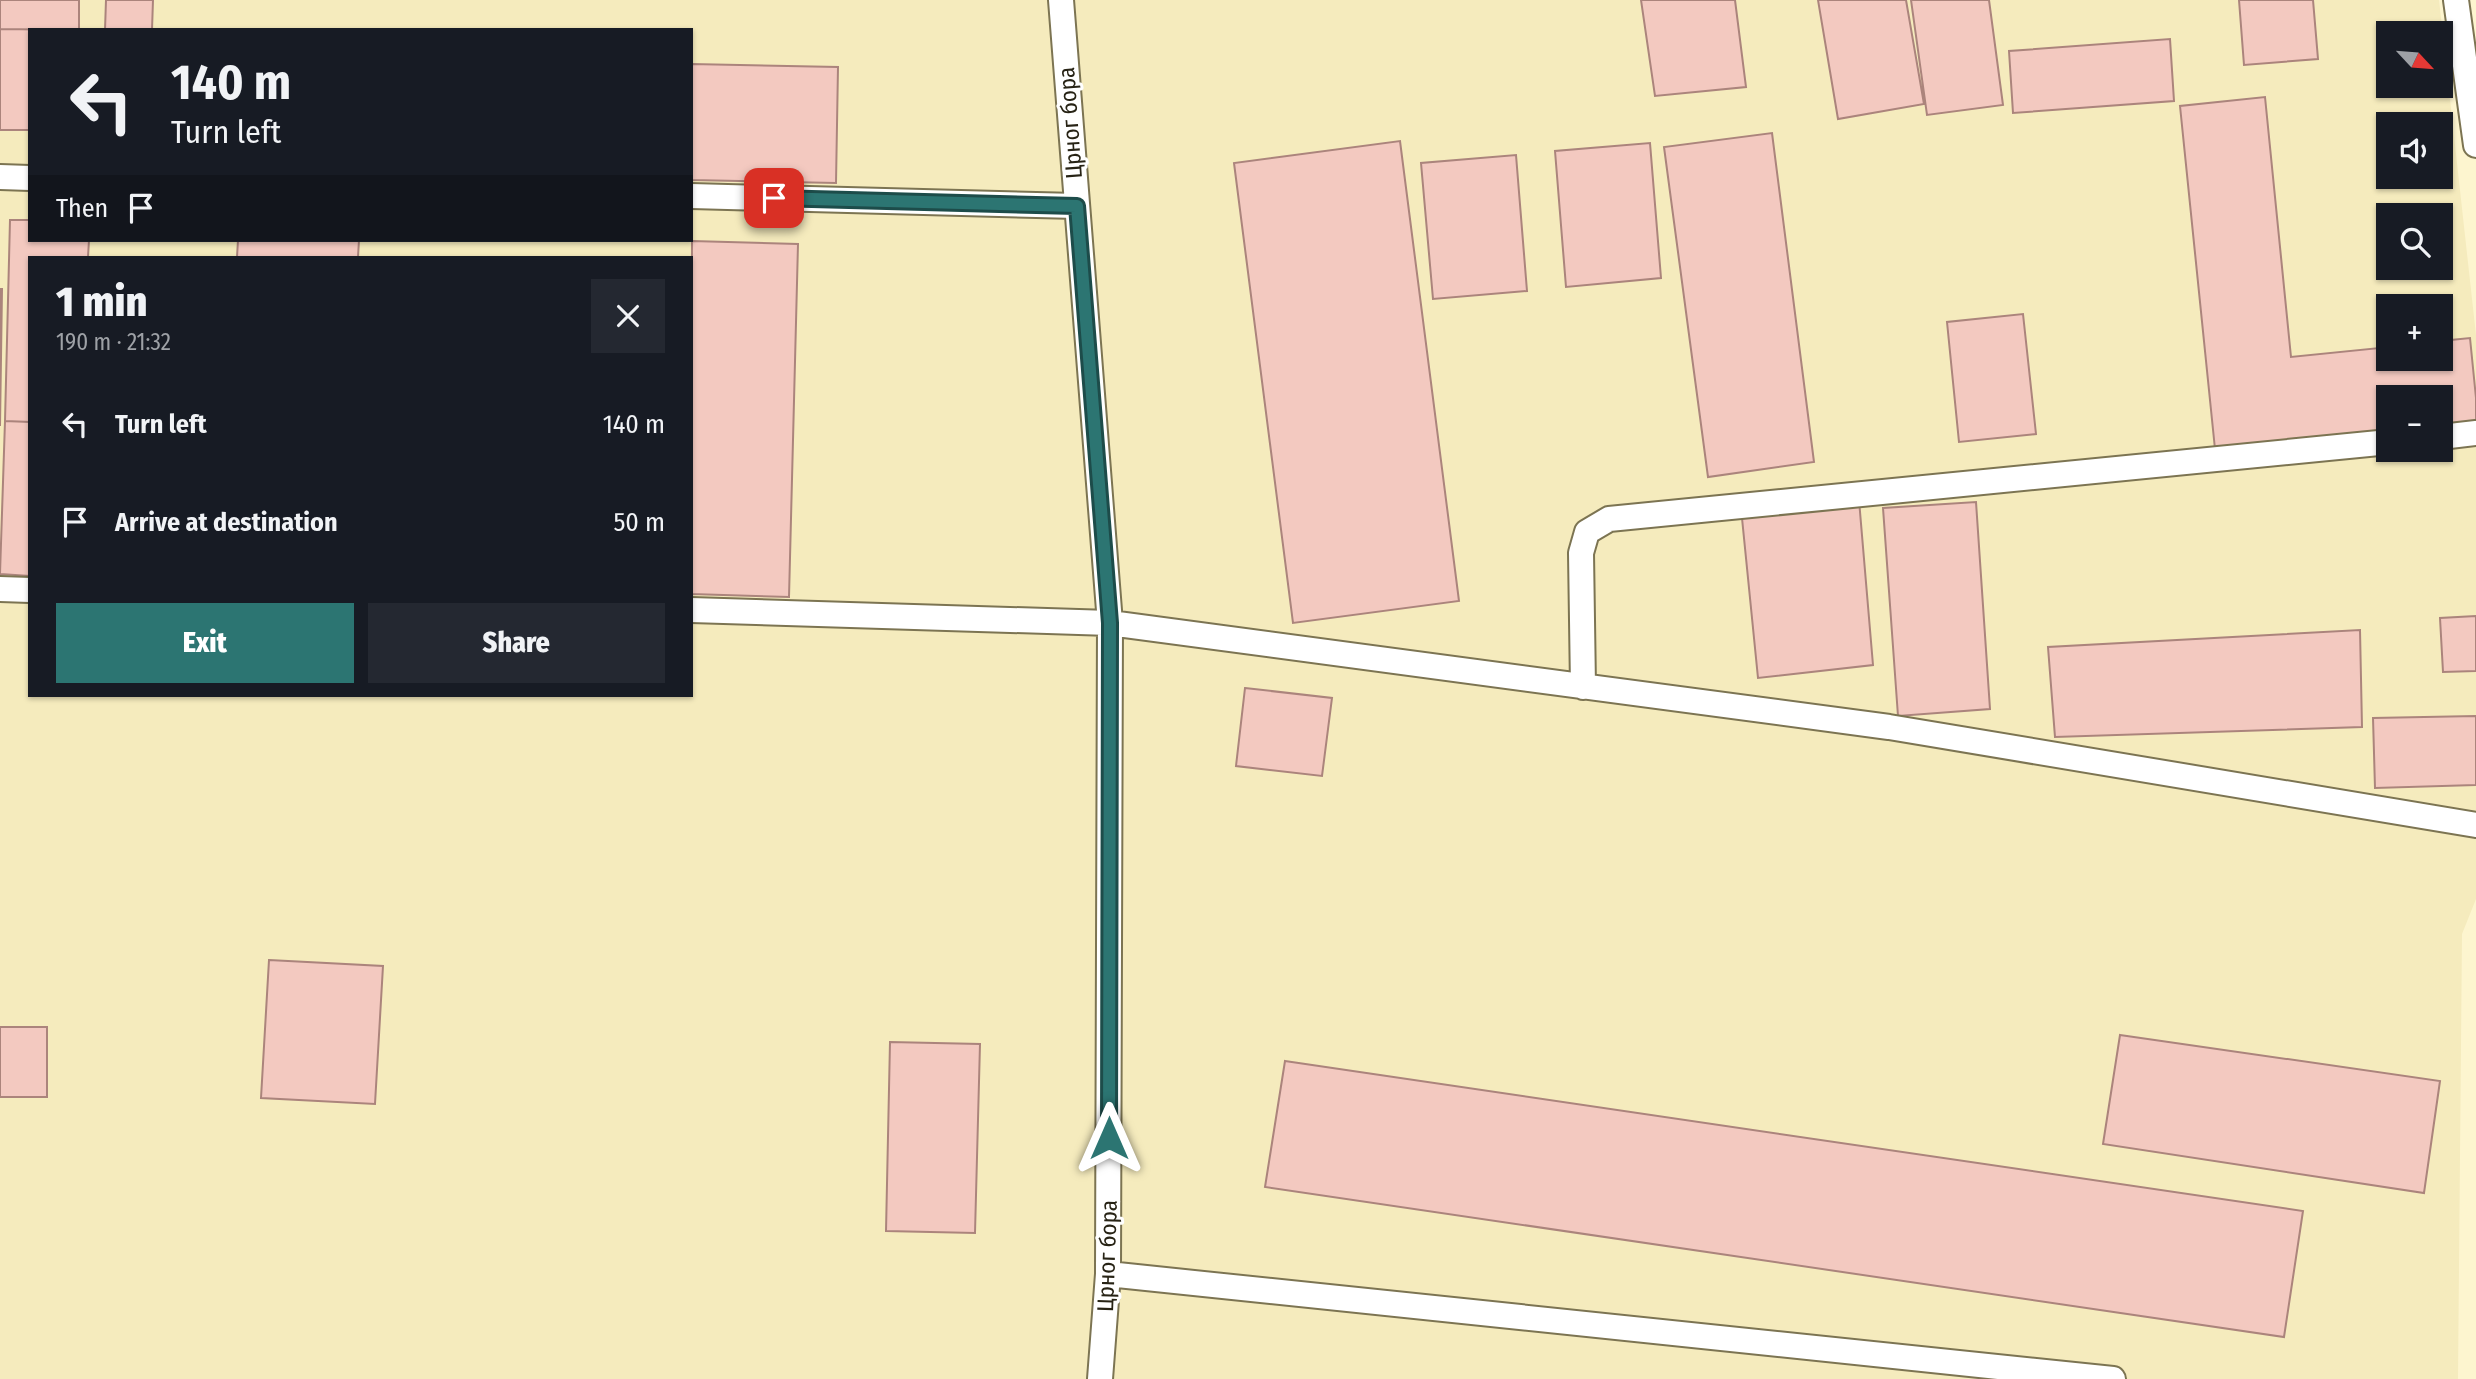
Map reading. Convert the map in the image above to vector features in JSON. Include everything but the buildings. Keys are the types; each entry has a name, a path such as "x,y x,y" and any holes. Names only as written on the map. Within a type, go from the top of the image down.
{"lane":[{"name":"Црног бора","path":"1061,0 1110,623 1108,1274 1100,1379"},
{"path":"2456,0 2476,145"},
{"path":"0,177 28,178"},
{"path":"693,196 1077,206"},
{"path":"2453,436 2476,433"},
{"path":"1583,687 1581,552 1587,532 1609,519 2376,443"},
{"path":"0,589 28,590"},
{"path":"693,610 1110,623 1889,727 2476,825"},
{"path":"1108,1274 2113,1379"}],"shaded area":[{"path":"0,0 2439,0 2441,21 2376,21 2376,98 2450,98 2451,112 2376,112 2376,189 2453,189 2453,127 2476,335 2476,899 2462,934 2458,1379 0,1379"}],"route":[{"path":"774,198 1077,206 1110,623 1109,1138"}]}
